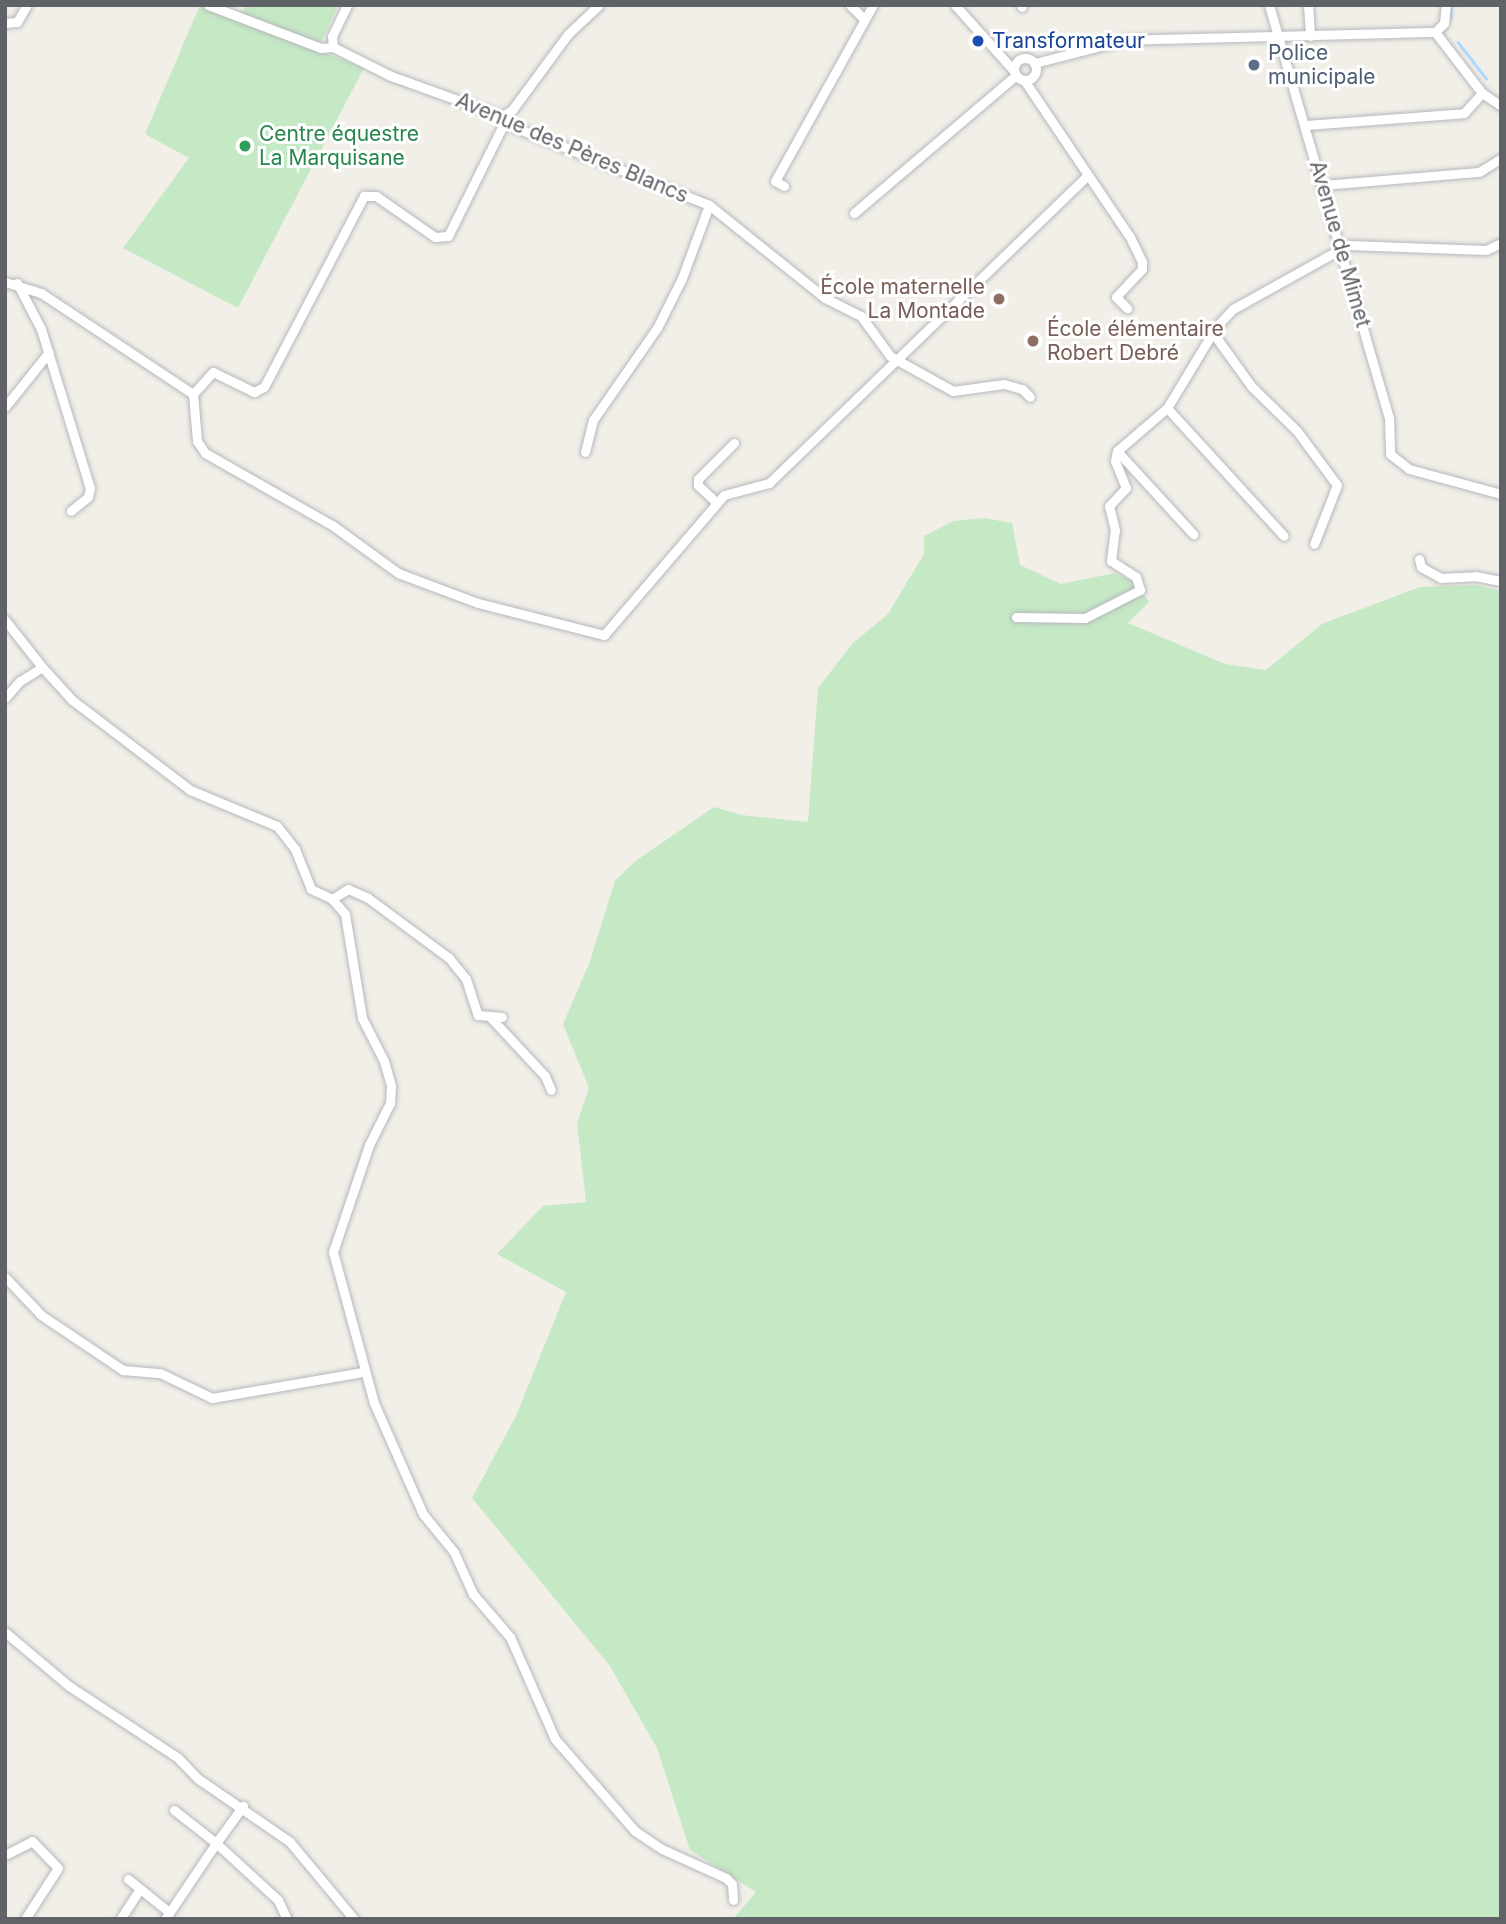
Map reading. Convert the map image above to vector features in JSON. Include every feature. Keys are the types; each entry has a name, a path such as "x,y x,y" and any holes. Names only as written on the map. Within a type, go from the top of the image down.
{"street":[{"path":"5,23 16,22 26,5"},
{"name":"Avenue des Pères Blancs","path":"208,5 321,48 333,47 391,76 502,116 514,127 709,205 825,298 861,316 884,352 953,391 1004,384 1022,389 1030,397"},
{"path":"333,47 332,36 346,5"},
{"path":"599,5 568,34 512,110 502,116 502,127 448,236 435,237 376,196 364,196 264,387 254,392 212,372 193,394 197,440 205,453 332,525 398,573 478,603 604,635 718,503 734,491 763,488 769,483 896,357 1086,177"},
{"path":"850,5 864,19"},
{"path":"784,186 775,181 831,85 840,59 873,5"},
{"path":"955,5 1001,53 1031,91 1086,177 1130,237 1143,266 1116,297 1126,308"},
{"name":"Avenue de Mimet","path":"1269,5 1306,125 1389,419 1390,454 1409,469 1501,494"},
{"path":"1308,5 1311,36"},
{"path":"1001,53 1035,63 1123,40 1435,32 1444,23 1446,5"},
{"path":"1435,32 1482,93 1501,106"},
{"path":"854,213 1018,75 1020,59"},
{"path":"1031,91 1035,63"},
{"path":"1018,75 1034,76"},
{"path":"1306,125 1464,113 1482,93"},
{"path":"1323,185 1479,172 1501,158"},
{"path":"585,452 593,420 657,328 682,278 709,205"},
{"path":"1016,617 1085,618 1140,590 1136,577 1111,561 1115,530 1109,506 1126,488 1115,461 1117,451 1167,408 1213,333 1233,309 1348,245 1486,250 1501,243"},
{"path":"5,282 17,283 100,328 193,394"},
{"path":"17,283 49,352 90,488 88,496 71,511"},
{"path":"1213,333 1252,387 1297,431 1337,485 1314,544"},
{"path":"5,407 49,352"},
{"path":"1167,408 1284,536"},
{"path":"718,503 698,485 698,479 734,443"},
{"path":"1117,451 1193,534"},
{"path":"1419,559 1421,567 1441,578 1475,576 1501,581"},
{"path":"5,620 42,667 81,707 190,790 277,826 295,849 311,889 332,899 349,921 362,1018 384,1061 391,1086 390,1103 369,1145 334,1240 363,1372 424,1514 454,1552 473,1594 510,1637 555,1739 635,1831 662,1849 726,1878 733,1886 733,1900"},
{"path":"5,698 42,667"},
{"path":"332,899 342,891 355,890 436,948 466,979 478,1014 491,1018 502,1017"},
{"path":"491,1018 545,1076 551,1090"},
{"path":"5,1278 41,1315 123,1370 160,1373 212,1398 363,1372"},
{"path":"5,1632 69,1686 178,1758 218,1793 243,1806 304,1856 354,1919"},
{"path":"128,1879 167,1917 243,1806"},
{"path":"174,1810 216,1843 278,1900 287,1919"},
{"path":"5,1855 33,1841 58,1868 25,1919"},
{"path":"121,1918 140,1889"}],"green space":[{"name":"Centre équestre La Marquisane","path":"200,5 364,68 238,308 123,248 189,158 145,134"},
{"path":"246,5 338,5 320,45 241,16"},
{"path":"984,518 1012,523 1020,565 1061,584 1115,573 1134,582 1149,602 1128,623 1225,664 1266,670 1322,624 1420,587 1476,585 1501,591 1501,1919 733,1919 756,1892 690,1850 657,1748 610,1666 472,1498 516,1416 566,1292 497,1254 543,1206 586,1202 577,1123 589,1088 563,1024 589,964 615,881 634,862 714,807 741,815 808,822 818,688 853,643 888,614 924,554 924,536 953,521"}],"waterway":[{"path":"1451,7 1451,18"},
{"path":"1458,42 1486,78"}],"place":[{"name":"Transformateur","path":"978,41"},
{"name":"Police municipale","path":"1254,65"},
{"name":"Centre équestre La Marquisane","path":"245,146"},
{"name":"École maternelle La Montade","path":"999,299"},
{"name":"École élémentaire Robert Debré","path":"1033,341"}]}
